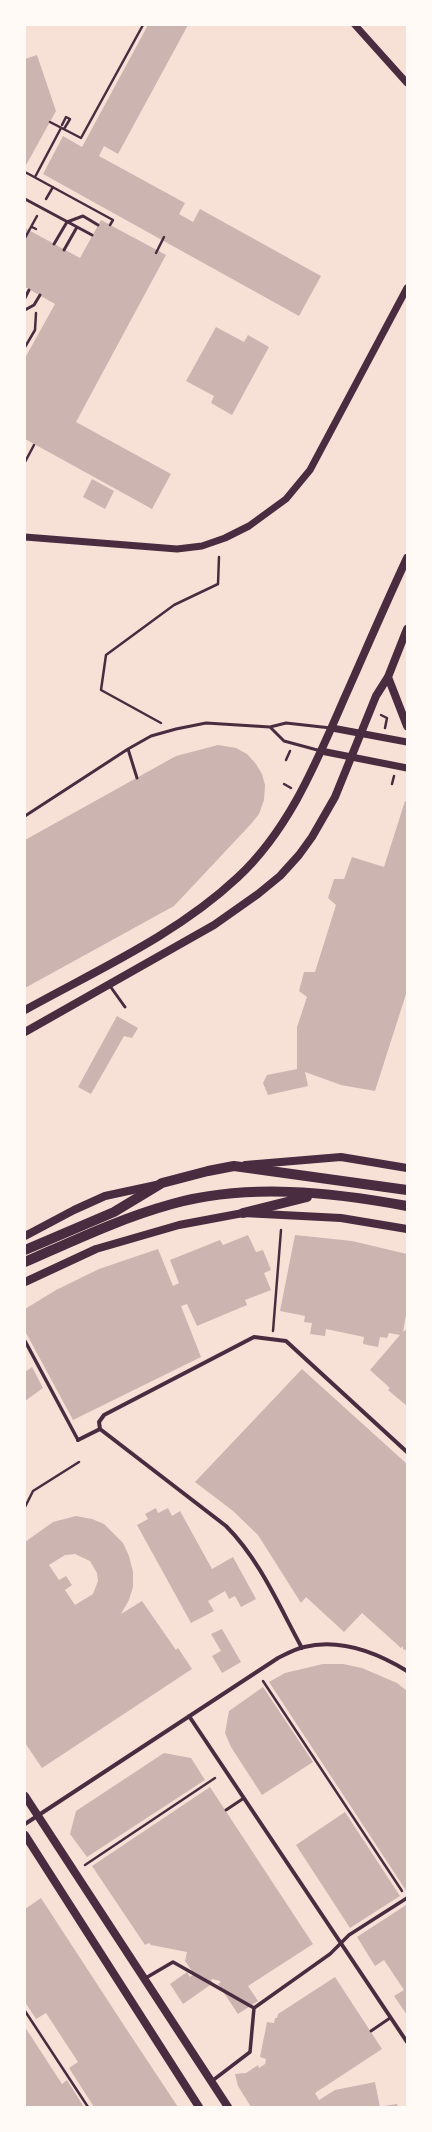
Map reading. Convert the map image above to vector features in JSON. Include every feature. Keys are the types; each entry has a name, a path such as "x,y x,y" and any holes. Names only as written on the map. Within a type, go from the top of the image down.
{"main road":[{"path":"25,1010 144,945 201,908 238,877 256,858 286,820 321,751 376,623 407,558"},
{"path":"25,1032 214,925 258,894 280,876 299,855 335,797 360,733 376,696 388,677 407,629"},
{"path":"388,677 407,726"},
{"path":"25,1236 74,1210 105,1196 162,1183 208,1170 234,1166 341,1157 407,1168"},
{"path":"234,1166 325,1177 407,1190"},
{"path":"25,1250 114,1212 162,1183"},
{"path":"25,1262 90,1233 172,1204 240,1192 319,1194 366,1198 407,1206"},
{"path":"25,1282 96,1249 179,1225 243,1213 319,1194"},
{"path":"243,1213 341,1218 407,1229"},
{"path":"25,1796 228,2107"},
{"path":"25,1834 199,2107"}],"street":[{"path":"355,25 407,83"},
{"path":"25,537 177,549 208,544 225,538 249,526 286,499 310,470 407,288"},
{"path":"332,728 407,742"},
{"path":"321,751 407,768"},
{"path":"302,1648 253,1558 241,1541 226,1526 100,1429 99,1422 104,1415 254,1337 286,1341 407,1452"},
{"path":"25,1341 78,1440 100,1429"},
{"path":"25,1824 278,1658 302,1648 332,1644 358,1649 386,1659 407,1671"},
{"path":"189,1716 407,2042"},
{"path":"211,2082 250,2052 254,2008 330,1954 350,1935 407,1898"},
{"path":"144,1979 173,1962 254,2008"}],"lane":[{"path":"25,199 92,235"},
{"path":"54,244 67,222 83,216 98,225"},
{"path":"64,250 77,227"},
{"path":"25,298 29,290"},
{"path":"25,310 34,305 40,295"},
{"path":"25,816 128,749 151,736 206,723 270,727 286,723 332,728"},
{"path":"270,727 284,741 321,751"},
{"path":"128,749 137,778"},
{"path":"109,984 124,1007"},
{"path":"226,1810 244,1798"},
{"path":"371,2031 390,2018"}],"path":[{"path":"50,122 63,127 81,138 144,25"},
{"path":"35,177 63,127"},
{"path":"25,172 113,220 110,225"},
{"path":"32,227 36,229"},
{"path":"156,252 164,237"},
{"path":"25,462 34,445"},
{"path":"147,716 101,690 106,655 174,605 218,584 219,557"},
{"path":"284,784 300,792"},
{"path":"273,1339 281,1230"},
{"path":"25,1508 33,1491 79,1462"},
{"path":"263,1681 407,1898"},
{"path":"85,1865 215,1778"},
{"path":"25,2010 88,2107"}],"building":[{"path":"148,25 188,25 118,154 104,146 99,156 185,203 179,214 193,222 200,209 321,276 299,316 43,174 63,136 82,147"},
{"path":"37,55 56,111 25,167 25,59"},
{"path":"101,220 166,255 76,422 171,474 152,509 25,439 25,358 55,304 25,287 25,228 80,258"},
{"path":"216,327 244,342 248,335 269,347 232,415 211,403 214,396 186,381"},
{"path":"92,479 114,491 105,509 83,497"},
{"path":"218,745 236,748 247,754 262,774 265,785 264,800 259,814 174,906 25,988 25,840 176,756"},
{"path":"405,801 407,802 407,991 375,1091 341,1085 305,1072 308,1086 268,1095 263,1083 267,1075 297,1069 297,1027 307,997 299,991 304,972 315,972 336,905 328,898 334,879 344,879 352,857 384,867"},
{"path":"117,1016 138,1028 132,1038 124,1036 91,1094 78,1087"},
{"path":"248,1235 256,1252 263,1250 271,1270 264,1273 271,1290 245,1300 247,1305 197,1326 187,1304 181,1306 201,1357 73,1420 25,1331 25,1309 56,1290 99,1269 158,1249 173,1286 179,1283 170,1260 220,1240 223,1245"},
{"path":"295,1235 352,1241 407,1254 407,1309 403,1332 405,1330 407,1331 407,1406 388,1390 390,1388 370,1370 400,1335 389,1333 387,1338 380,1337 378,1347 363,1344 364,1337 326,1329 325,1336 310,1334 312,1323 304,1322 305,1316 280,1311"},
{"path":"32,1367 43,1388 25,1401 25,1372"},
{"path":"302,1369 407,1464 407,1651 403,1649 403,1646 401,1648 362,1613 344,1632 306,1597 301,1603 258,1535 233,1511 195,1482"},
{"path":"156,1508 158,1513 168,1508 172,1516 180,1511 212,1569 233,1557 256,1599 241,1607 235,1596 229,1599 225,1591 208,1601 214,1611 191,1623 137,1525 148,1519 145,1514"},
{"path":"76,1516 92,1519 104,1524 123,1543 129,1556 133,1572 133,1587 129,1600 121,1614 142,1601 176,1650 178,1648 192,1669 42,1768 25,1743 25,1542 53,1522","holes":["75,1554 90,1561 97,1573 98,1581 93,1594 75,1605 65,1590 72,1585 66,1576 59,1580 49,1565 65,1555"]},
{"path":"222,1629 241,1662 222,1673 212,1656 221,1651 211,1634"},
{"path":"323,1664 343,1664 362,1668 397,1683 407,1691 407,1892 269,1682 285,1673"},
{"path":"263,1687 313,1762 262,1795 231,1747 225,1733 229,1711"},
{"path":"164,1753 191,1758 205,1780 87,1857 70,1834 76,1811"},
{"path":"210,1787 313,1944 248,1986 258,2001 238,2014 218,1984 221,1982 212,1979 211,1980 213,1983 183,2004 170,1984 187,1972 190,1977 194,1974 185,1961 187,1952 151,1945 149,1943 145,1945 92,1866"},
{"path":"345,1812 400,1896 350,1928 296,1845"},
{"path":"41,1898 178,2107 94,2107 69,2068 78,2062 46,2013 36,2019 25,2002 25,1909"},
{"path":"406,1905 407,2015 394,1996 404,1990 384,1960 375,1966 357,1937"},
{"path":"335,1977 382,2049 315,2093 319,2100 335,2090 375,2082 380,2107 251,2107 238,2086 235,2074 246,2073 258,2065 259,2068 265,2064 266,2059 260,2057 267,2022 274,2023 278,2014"},
{"path":"25,2027 62,2084 67,2080 84,2107 25,2107"},
{"path":"397,2104 398,2107 384,2107 384,2106"}]}
